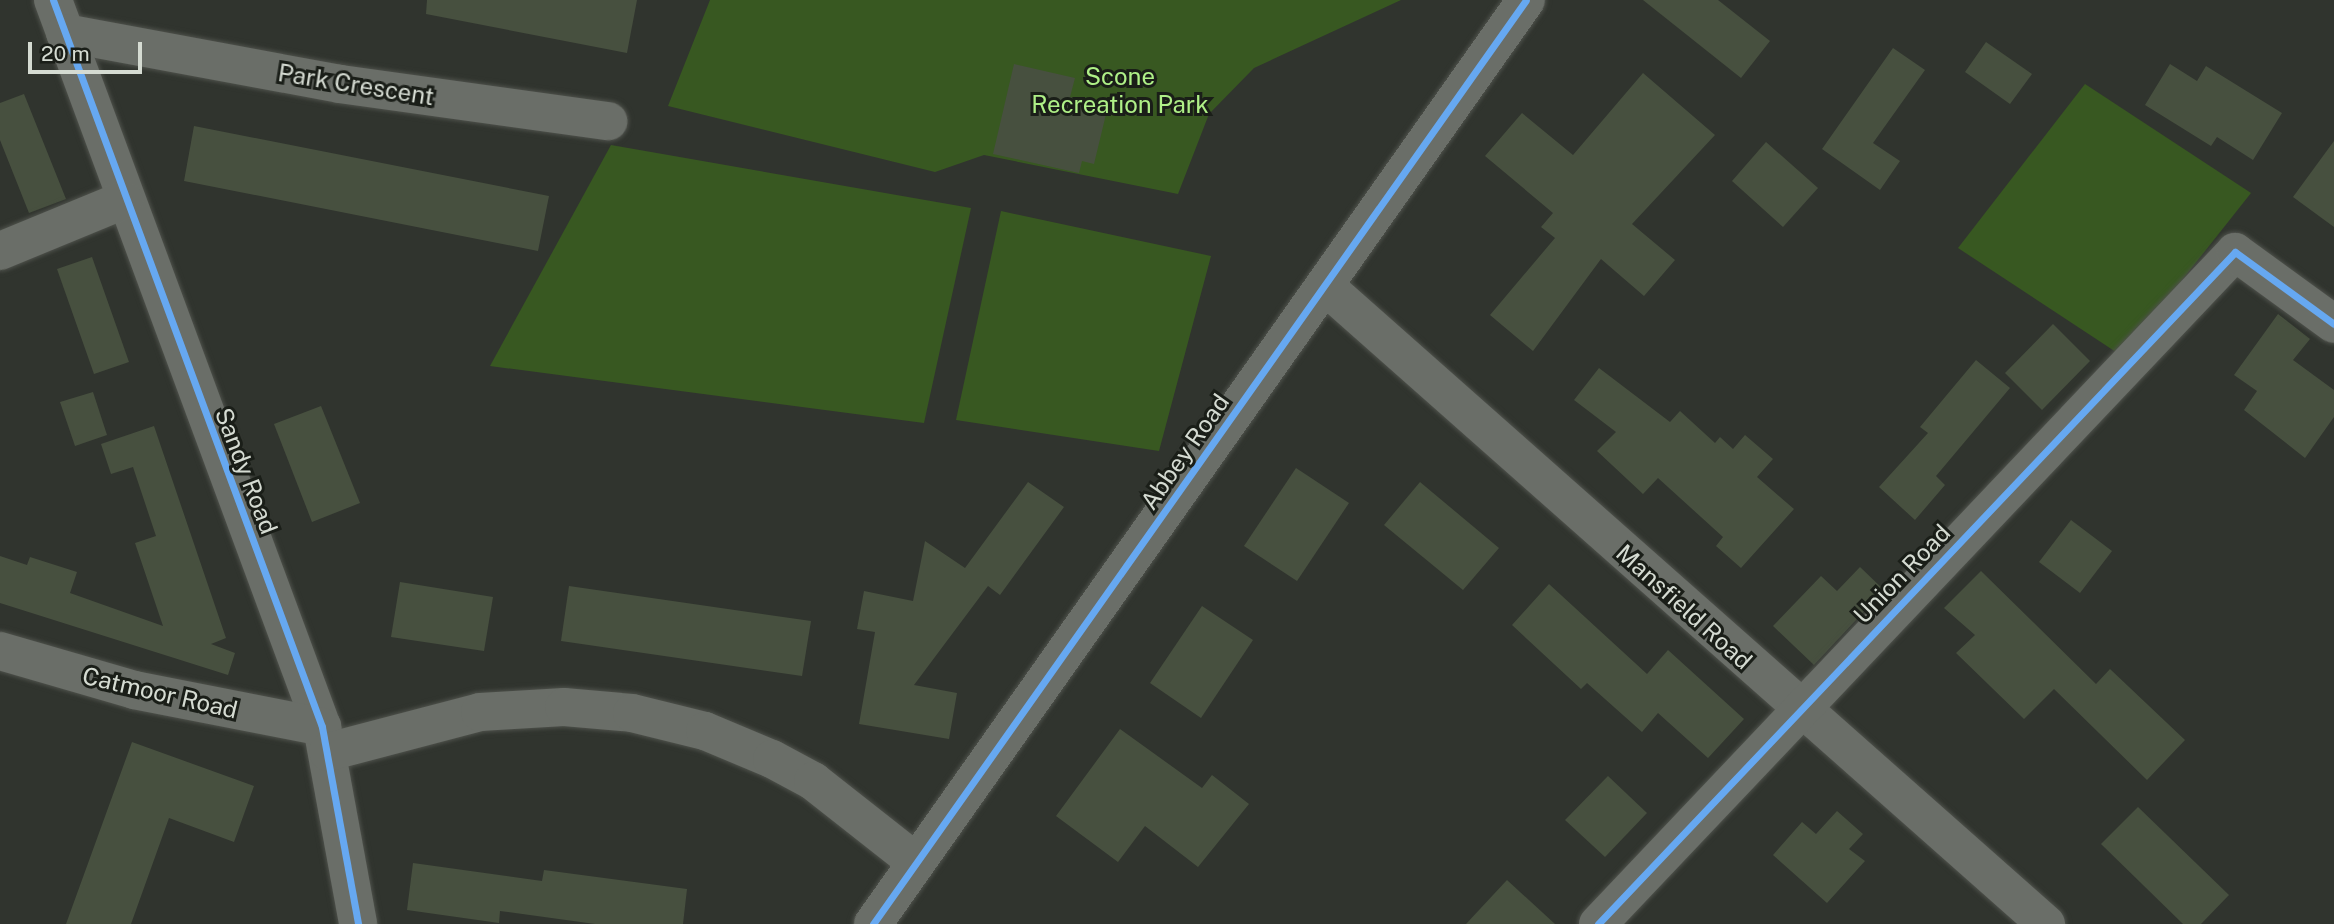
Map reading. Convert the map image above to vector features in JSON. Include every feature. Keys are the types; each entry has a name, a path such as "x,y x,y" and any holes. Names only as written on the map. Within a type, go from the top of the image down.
{"street":[{"name":"Abbey Road","path":"873,924 1526,0"},
{"name":"Park Crescent","path":"59,17 340,84 608,121"},
{"name":"Sandy Road","path":"59,17 124,200 325,740 358,924"},
{"path":"0,251 124,200"},
{"name":"Union Road","path":"1598,924 2235,252 2334,324"},
{"name":"Mansfield Road","path":"1325,286 1799,710 2046,924"},
{"name":"Catmoor Road","path":"0,651 134,690 325,740"},
{"path":"325,740 480,712 564,707 632,713 705,731 772,759 813,781 916,862"}],"green space":[{"name":"Scone Recreation Park","path":"710,0 1401,0 1254,68 1209,114 1178,194 984,155 935,172 668,106"},
{"path":"2085,84 2251,193 2122,356 1958,248"},
{"path":"611,145 971,208 924,423 490,366"},
{"path":"1001,211 1211,256 1159,451 956,420"}],"building":[{"path":"427,0 637,0 627,53 426,14"},
{"path":"1643,0 1718,0 1770,41 1741,78"},
{"path":"1986,42 2032,74 2010,104 1965,72"},
{"path":"1893,48 1925,70 1873,143 1900,161 1880,190 1822,149"},
{"path":"1014,64 1075,78 1070,97 1108,106 1094,164 1082,161 1079,173 993,154"},
{"path":"2170,64 2197,81 2206,66 2282,113 2253,160 2217,137 2211,146 2145,105"},
{"path":"1643,73 1715,135 1632,224 1675,260 1644,296 1601,259 1533,351 1490,315 1555,238 1541,227 1553,213 1485,156 1522,113 1573,155"},
{"path":"24,94 66,199 29,213 0,140 0,103"},
{"path":"194,126 549,196 538,251 184,181"},
{"path":"2334,141 2334,227 2293,197"},
{"path":"1766,142 1818,188 1783,227 1732,181"},
{"path":"92,257 129,362 94,374 57,269"},
{"path":"2278,314 2310,339 2293,360 2334,390 2334,417 2305,458 2244,410 2257,391 2234,375"},
{"path":"2053,324 2090,361 2042,410 2005,373"},
{"path":"1976,360 2010,388 1936,476 1945,485 1915,520 1879,487 1928,433 1920,427"},
{"path":"1599,368 1670,422 1680,411 1715,443 1720,437 1733,449 1745,435 1773,459 1757,477 1794,509 1741,568 1716,546 1723,537 1658,478 1643,494 1597,451 1616,432 1574,400"},
{"path":"93,392 107,435 75,446 60,402"},
{"path":"321,406 360,503 312,522 274,424"},
{"path":"154,426 226,638 211,644 235,653 228,675 0,603 0,556 27,565 30,557 77,572 70,593 163,626 135,543 156,536 133,467 111,474 101,444"},
{"path":"1296,468 1349,503 1297,581 1244,546"},
{"path":"1028,482 1064,507 1000,595 988,586 914,685 957,693 949,739 859,724 875,632 857,629 864,591 913,601 925,541 965,568"},
{"path":"1420,482 1499,548 1463,590 1384,525"},
{"path":"2071,520 2112,551 2080,593 2039,562"},
{"path":"1860,567 1884,590 1814,665 1773,626 1821,576 1837,591"},
{"path":"1981,571 2096,684 2110,669 2185,740 2147,780 2054,689 2024,719 1956,653 1975,635 1944,608"},
{"path":"400,582 493,597 484,651 391,637"},
{"path":"1549,584 1647,674 1668,650 1744,719 1708,758 1658,713 1642,732 1587,683 1581,689 1512,625"},
{"path":"569,586 811,621 802,676 561,641"},
{"path":"1202,606 1253,640 1201,718 1150,683"},
{"path":"1120,729 1202,788 1212,775 1249,804 1198,867 1145,826 1118,862 1056,816"},
{"path":"132,742 254,786 234,842 169,818 131,924 66,924"},
{"path":"1608,776 1647,813 1605,857 1565,820"},
{"path":"2138,807 2229,895 2201,924 2183,924 2101,844"},
{"path":"1837,811 1863,834 1849,849 1865,861 1827,903 1773,855 1802,822 1816,834"},
{"path":"413,863 542,881 544,870 687,889 683,924 595,924 500,911 499,923 407,910"},
{"path":"1507,880 1555,924 1466,924"}],"cycle path":[{"path":"53,0 322,727 358,924"},
{"path":"873,924 1526,0"},
{"path":"1598,924 2235,252 2334,324"}]}
